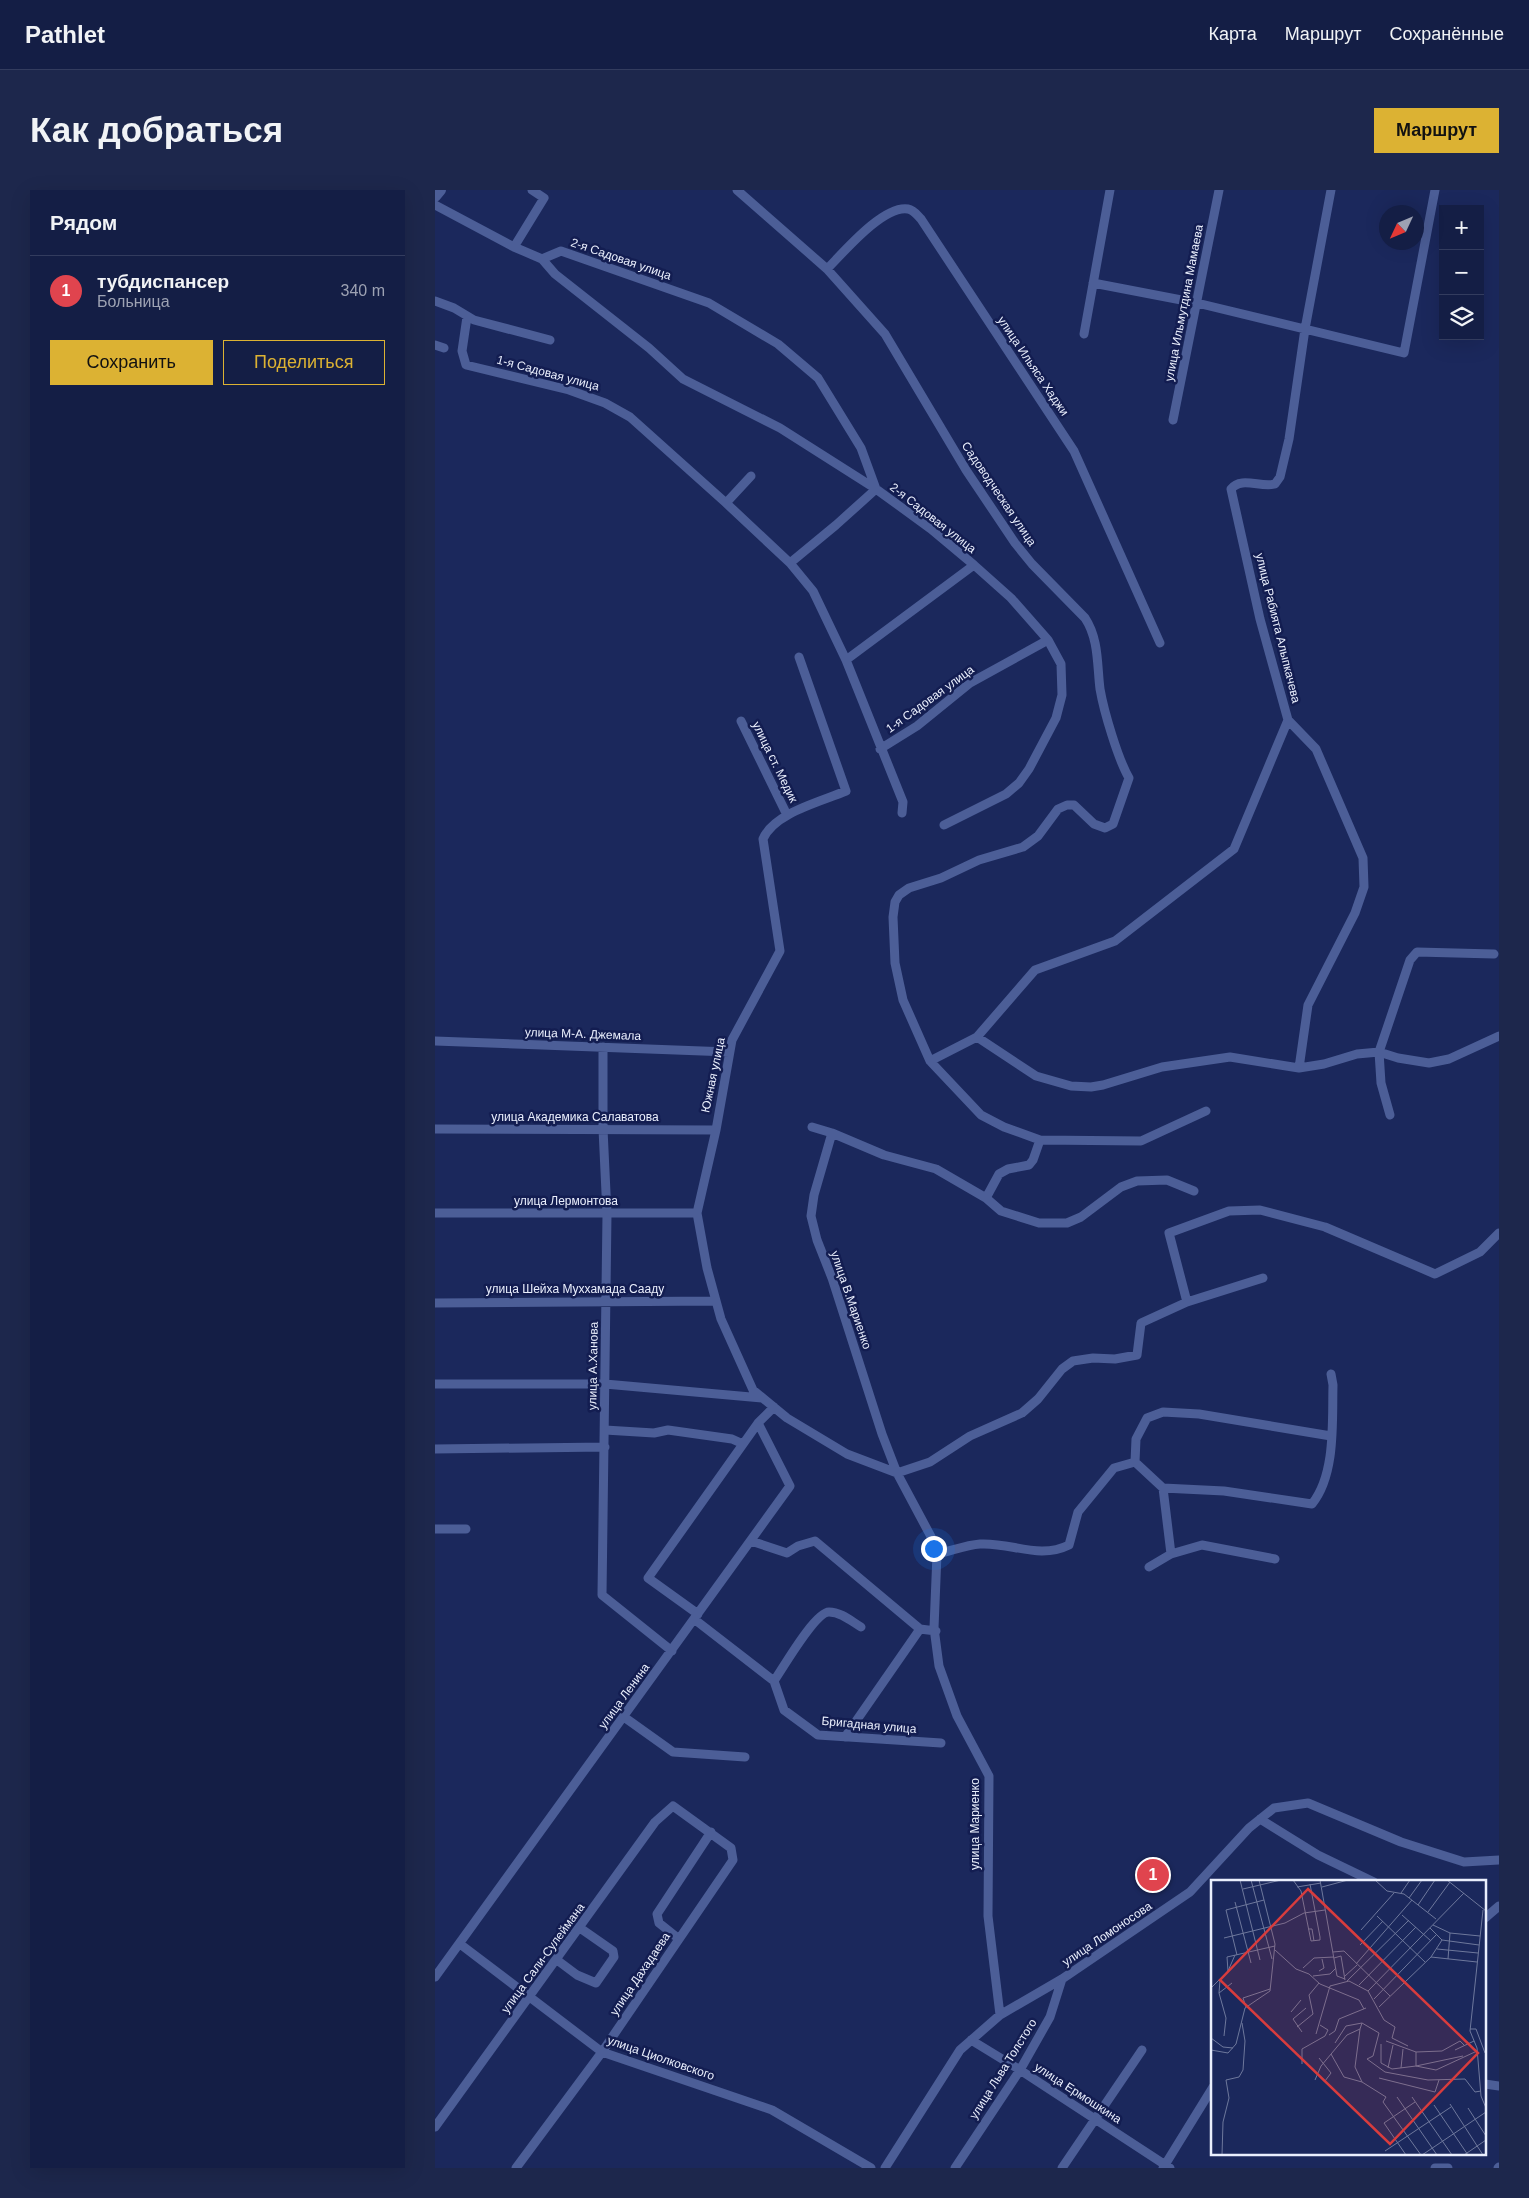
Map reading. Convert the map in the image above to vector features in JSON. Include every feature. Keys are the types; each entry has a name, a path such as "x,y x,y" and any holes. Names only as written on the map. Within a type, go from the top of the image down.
{"main road":[{"path":"435,196 440,190"}],"street":[{"path":"514,247 544,198 532,190"},
{"name":"Садоводческая улица","path":"737,190 827,270 885,334 966,470 1015,543 1032,564 1085,618 1091,627 1095,640 1101,692 1122,766 1129,778 1113,824 1105,828 1095,824 1074,805 1067,805 1058,809 1038,836 1023,846 979,860 941,878 909,888 899,895 895,902 893,917 898,984 903,1000 930,1060 981,1115 1003,1128 1040,1140 1141,1141 1206,1111"},
{"path":"1084,334 1110,190"},
{"name":"улица Ильмутдина Мамаева","path":"1173,420 1219,190"},
{"name":"улица Рабията Алыпкачева","path":"977,1037 1035,970 1115,942 1234,848 1289,720 1260,619 1231,489 1240,482 1266,487 1275,484 1280,477 1289,439 1305,329 1331,190"},
{"path":"1093,283 1197,304 1404,353 1435,190"},
{"path":"435,205 514,247 542,259 555,274 649,348 683,379 780,428 876,489 836,525 789,563"},
{"name":"улица Ильяса Хаджи","path":"827,270 869,228 891,213 907,209 913,211 921,219 1074,451 1160,643"},
{"name":"2-я Садовая улица","path":"542,259 561,251 709,303 778,344 818,378 861,448 876,489 931,529 1011,598 1048,640 1061,664 1062,695 1056,718 1029,769 1019,783 1006,794 944,825"},
{"path":"435,301 454,308 467,317 534,338 550,340"},
{"name":"1-я Садовая улица","path":"467,317 462,351 466,365 569,390 605,402 630,417 727,502 789,563 813,592 846,660 880,749 903,802 902,813"},
{"path":"727,502 751,476"},
{"path":"846,660 973,565"},
{"name":"1-я Садовая улица","path":"880,749 917,726 971,683 1048,640"},
{"name":"Южная улица","path":"799,657 845,791 781,818 767,830 763,839 780,951 732,1040 716,1130 697,1213 721,1319 753,1390 787,1418 847,1454 897,1472"},
{"name":"улица ст. Медик","path":"741,720 787,815"},
{"path":"1289,720 1316,749 1363,858 1364,887 1355,913 1308,1005 1299,1068"},
{"path":"1390,1115 1381,1083 1379,1052 1410,960 1417,952 1494,954"},
{"path":"930,1060 977,1037 1036,1076 1071,1086 1103,1085 1162,1067 1231,1057 1299,1068 1324,1064 1357,1054 1379,1052 1399,1058 1429,1063 1449,1059 1499,1036"},
{"name":"улица М-А. Джемала","path":"435,1042 729,1052"},
{"name":"улица А.Ханова","path":"603,1047 603,1129 607,1214 602,1594 672,1651"},
{"name":"улица Академика Салаватова","path":"435,1128 716,1130"},
{"path":"812,1128 832,1132 884,1155 936,1169 986,1198 1001,1211 1039,1223 1067,1223 1081,1217 1121,1187 1137,1180 1167,1180 1194,1191"},
{"name":"улица В.Мариенко","path":"832,1132 814,1195 811,1216 817,1240 832,1278 882,1434 897,1472"},
{"path":"986,1198 999,1174 1008,1169 1029,1165 1033,1160 1040,1140"},
{"path":"1187,1302 1169,1233 1229,1211 1260,1210 1325,1227 1435,1274 1480,1252 1499,1233"},
{"name":"улица Лермонтова","path":"435,1213 697,1213"},
{"path":"897,1472 929,1462 970,1436 1021,1413 1038,1399 1062,1369 1073,1361 1137,1356 1141,1323 1187,1302 1263,1278"},
{"name":"улица Шейха Муххамада Сааду","path":"435,1302 716,1301"},
{"path":"1163,1488 1224,1490 1312,1504 1317,1498 1331,1457 1333,1385 1331,1374"},
{"path":"435,1384 605,1384 765,1399"},
{"path":"774,1407 758,1423 647,1578 774,1681 813,1623 824,1614 828,1612 838,1613 861,1627"},
{"path":"1171,1554 1163,1488 1135,1462 1135,1439 1147,1418 1163,1412 1199,1414 1331,1436"},
{"name":"улица Ленина","path":"435,1977 790,1486 758,1423"},
{"path":"605,1430 654,1434 668,1430 732,1439 743,1444"},
{"path":"435,1449 605,1447"},
{"path":"937,1554 980,1544 1045,1552 1057,1551 1069,1545 1078,1512 1114,1468 1135,1462"},
{"name":"улица Мариенко","path":"897,1472 936,1546 935,1631 939,1666 957,1716 989,1776 987,1833 988,1916 1000,2015"},
{"path":"435,1529 465,1529"},
{"path":"751,1540 787,1553 798,1546 815,1542 921,1629 935,1631"},
{"path":"1149,1567 1171,1554 1203,1545 1275,1559"},
{"path":"845,1737 921,1629"},
{"name":"Бригадная улица","path":"774,1681 784,1710 818,1735 941,1743"},
{"path":"624,1717 673,1752 745,1757"},
{"name":"улица Ломоносова","path":"885,2168 960,2050 1000,2015 1062,1979 1190,1892 1249,1828 1274,1808 1308,1803 1401,1842 1464,1862 1499,1860"},
{"name":"улица Дахадаева","path":"516,2168 602,2052 733,1860 731,1848 673,1806"},
{"name":"улица Сали-Сулеймана","path":"435,2127 530,1998 655,1822 673,1806"},
{"path":"1260,1819 1318,1855 1370,1880"},
{"path":"679,1939 659,1923 657,1914 711,1832"},
{"path":"1487,1916 1499,1906"},
{"path":"557,1960 577,1975 596,1983 614,1957 613,1951 580,1928"},
{"name":"улица Циолковского","path":"460,1944 602,2052 772,2110 871,2168"},
{"name":"улица Льва Толстого","path":"955,2168 1020,2070 1050,2017 1062,1979"},
{"name":"улица Ермошкина","path":"971,2040 1097,2119 1166,2167"},
{"path":"1062,2168 1142,2050"},
{"path":"1166,2167 1211,2090"},
{"path":"1435,2168 1449,2168"}],"place":[{"name":"тубдиспансер","path":"1153,1875"}]}
